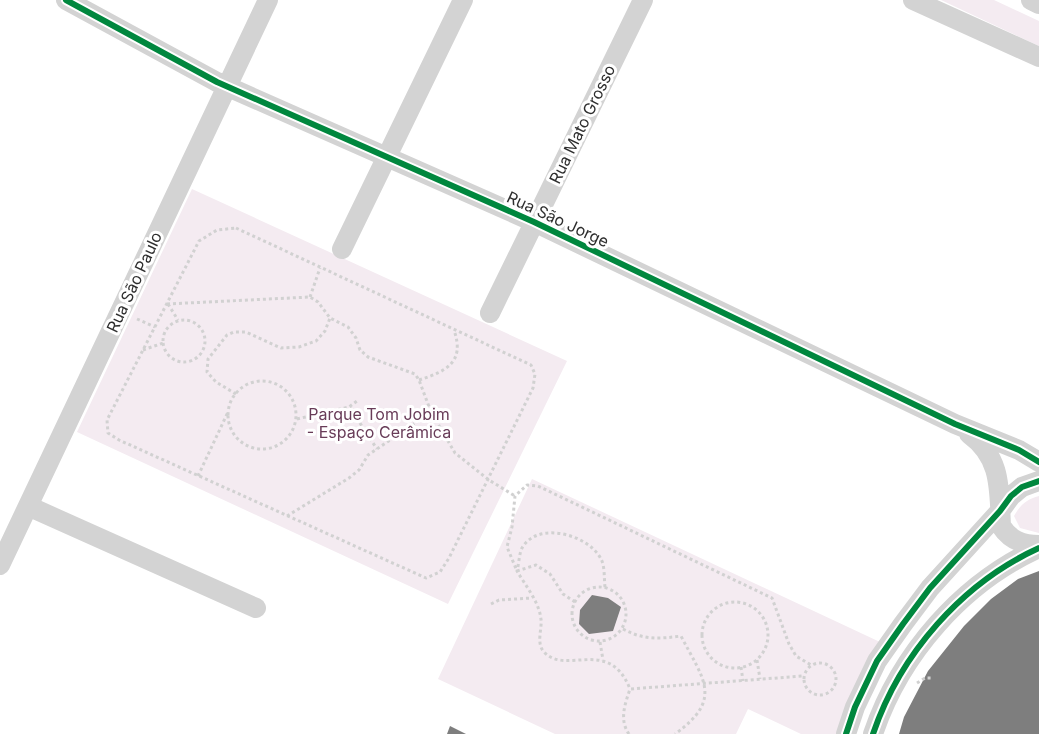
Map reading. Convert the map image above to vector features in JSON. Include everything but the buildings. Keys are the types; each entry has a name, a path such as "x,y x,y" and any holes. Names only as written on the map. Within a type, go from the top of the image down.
{"street":[{"name":"Rua São Jorge","path":"66,0 226,87 534,222 955,424 1019,450 1039,462"},
{"name":"Rua São Paulo","path":"0,565 268,0"},
{"path":"342,249 463,0"},
{"name":"Rua Mato Grosso","path":"490,313 643,0"},
{"path":"913,0 1039,57"},
{"path":"1031,0 1039,4"},
{"name":"Rua São Jorge","path":"955,424 977,440 994,464 1001,526 1005,533 1019,542 1039,547"},
{"path":"846,734 855,707 877,661 930,588 1011,496 1022,487 1039,481"},
{"path":"28,506 256,608"},
{"path":"873,734 895,684 937,625 969,592 998,571 1039,547"}],"path":[{"path":"236,228 531,365 536,374 533,388 489,480 440,572 426,578 119,440 108,432 107,420 167,304 200,241 217,230 236,228"},
{"path":"310,297 320,267"},
{"path":"167,304 310,297 318,302 330,318 348,327 356,338 360,350 368,357 415,375 431,412 455,453 489,480 515,496"},
{"path":"167,304 178,320"},
{"path":"237,393 216,382 207,372 208,359 227,335 234,332 246,332 281,348 298,347 316,341 325,332 330,318"},
{"path":"178,320 193,321 204,331 206,339 202,353 190,361 176,360 169,356 163,343 167,329 178,320"},
{"path":"419,380 442,372 456,358 459,343 454,329"},
{"path":"143,350 163,343"},
{"path":"202,353 208,359"},
{"path":"198,476 237,393 244,387 262,381 280,386 293,400 296,419 288,437 281,443 273,447 254,448 237,438 232,430 229,411"},
{"path":"296,419 350,407 357,401"},
{"path":"350,407 377,449"},
{"path":"287,516 349,478 359,470 368,455 431,412"},
{"path":"629,734 623,719 623,707 630,689 614,666 603,660 558,659 544,653 540,646 539,610 517,571 507,547 512,527 515,496 527,485 538,486 772,598 789,644 796,656 810,665 824,662 834,669 837,682 830,693 817,696 806,689 803,676 810,665"},
{"path":"517,571 522,548 532,538 546,533 564,533 586,542 602,560 605,587"},
{"path":"517,571 536,565 549,574 562,594 575,602"},
{"path":"591,587 605,587 617,593 625,603 627,616 622,629 613,638 600,642 587,639 577,631 572,619 575,602 580,594 591,587"},
{"path":"491,604 500,600 532,598"},
{"path":"726,603 745,603 761,614 766,623 768,643 757,659 741,667 731,668 713,660 703,643 704,623 709,614 726,603"},
{"path":"622,629 635,636 657,640 681,636 705,683 706,698 702,707 696,716 675,734"},
{"path":"600,642 603,660"},
{"path":"757,659 760,679"},
{"path":"741,667 743,681"},
{"path":"630,689 803,676"},
{"path":"925,678 933,678"}],"green space":[{"path":"941,0 994,0 1039,21 1039,46"},
{"name":"Parque Tom Jobim - Espaço Cerâmica","path":"192,189 567,361 448,604 77,432"},
{"path":"532,479 880,642 837,734 801,734 748,709 736,734 555,734 438,679"},
{"path":"1039,496 1039,533 1020,528 1014,516 1016,512 1027,501"}],"cycle path":[{"path":"66,0 217,82 534,222 955,424 1019,450 1039,462"},
{"path":"846,734 855,707 877,661 930,588 1011,496 1022,487 1039,481"},
{"path":"873,734 900,676 917,649 937,624 984,581 1039,548"}]}
